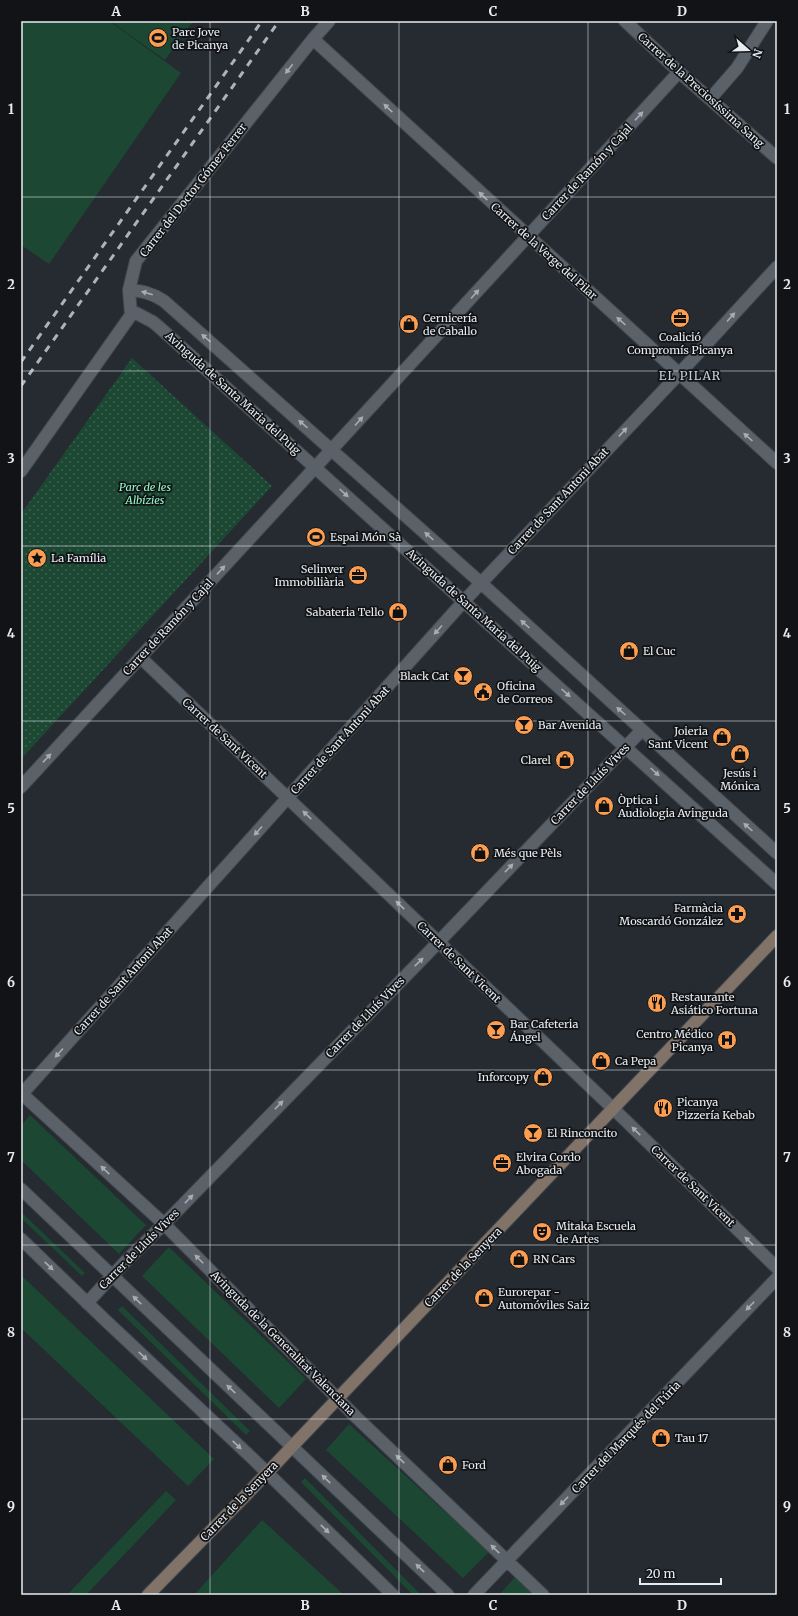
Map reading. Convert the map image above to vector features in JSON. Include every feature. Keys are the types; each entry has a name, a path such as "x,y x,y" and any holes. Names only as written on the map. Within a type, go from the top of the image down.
{"street":[{"name":"Carrer del Doctor Gómez Ferrer","path":"131,315 129,290 136,261 329,21"},
{"name":"Carrer de la Preciosíssima Sang","path":"625,21 679,72 777,158"},
{"path":"710,99 737,68 767,21"},
{"name":"Carrer de la Verge del Pilar","path":"313,39 777,463"},
{"name":"Carrer de Ramón y Cajal","path":"21,787 315,467 333,450 679,72"},
{"name":"Carrer de Sant Antoni Abat","path":"21,1094 289,798 464,601 679,374 777,267"},
{"name":"Avinguda de Santa Maria del Puig","path":"129,290 143,291 164,300 481,583 777,853"},
{"name":"Avinguda de Santa Maria del Puig","path":"131,315 136,313 153,322 626,746 777,884"},
{"path":"21,471 131,315"},
{"name":"Carrer de Sant Vicent","path":"140,657 614,1109 777,1268"},
{"name":"Carrer de Lluís Vives","path":"87,1303 642,730"},
{"name":"Carrer de la Senyera","path":"148,1595 338,1399 777,936"},
{"name":"Avinguda de la Generalitat Valenciana","path":"21,1094 164,1224 338,1399 543,1595"},
{"path":"21,1189 448,1595"},
{"path":"21,1239 267,1472 393,1595"},
{"name":"Carrer del Marqués del Túria","path":"474,1595 777,1278"}],"green space":[{"path":"21,21 109,21 181,73 49,264 21,245"},
{"name":"Parc Jove de Picanya","path":"110,21 193,21 165,60"},
{"name":"Parc de les Albízies","path":"132,358 272,486 21,759 21,514"},
{"path":"30,1115 146,1225 119,1254 21,1160 21,1126"},
{"path":"21,1212 85,1273 82,1276 21,1218"},
{"path":"169,1247 306,1379 279,1408 142,1276"},
{"path":"21,1275 214,1459 188,1486 21,1328"},
{"path":"122,1306 250,1431 246,1435 118,1310"},
{"path":"349,1424 489,1552 463,1578 326,1450"},
{"path":"305,1478 421,1595 413,1595 301,1482"},
{"path":"166,1491 176,1500 86,1595 67,1595"},
{"path":"262,1520 344,1595 194,1595"},
{"path":"516,1576 535,1595 499,1595"}],"railway":[{"path":"21,362 262,21"},
{"path":"21,386 279,21"}],"place":[{"name":"Parc Jove de Picanya","path":"158,38"},
{"name":"Coalició Compromís Picanya","path":"680,318"},
{"name":"Cernicería de Caballo","path":"409,324"},
{"name":"Espai Món Sà","path":"316,537"},
{"name":"La Família","path":"37,558"},
{"name":"Selinver Immobiliària","path":"358,575"},
{"name":"Sabateria Tello","path":"398,612"},
{"name":"El Cuc","path":"629,651"},
{"name":"Black Cat","path":"463,676"},
{"name":"Oficina de Correos","path":"483,692"},
{"name":"Bar Avenida","path":"524,725"},
{"name":"Joieria Sant Vicent","path":"722,737"},
{"name":"Jesús i Mónica","path":"740,754"},
{"name":"Clarel","path":"565,760"},
{"name":"Òptica i Audiologia Avinguda","path":"604,806"},
{"name":"Més que Pèls","path":"480,853"},
{"name":"Farmàcia Moscardó González","path":"737,914"},
{"name":"Restaurante Asiático Fortuna","path":"657,1003"},
{"name":"Bar Cafeteria Ángel","path":"496,1030"},
{"name":"Centro Médico Picanya","path":"727,1040"},
{"name":"Ca Pepa","path":"601,1061"},
{"name":"Inforcopy","path":"543,1077"},
{"name":"Picanya Pizzería Kebab","path":"663,1108"},
{"name":"El Rinconcito","path":"533,1133"},
{"name":"Elvira Cordo Abogada","path":"502,1163"},
{"name":"Mitaka Escuela de Artes","path":"542,1232"},
{"name":"RN Cars","path":"519,1259"},
{"name":"Eurorepar - Automóviles Saiz","path":"484,1298"},
{"name":"Tau 17","path":"661,1438"},
{"name":"Ford","path":"448,1465"}],"district":[{"name":"EL PILAR","path":"690,375"}]}
